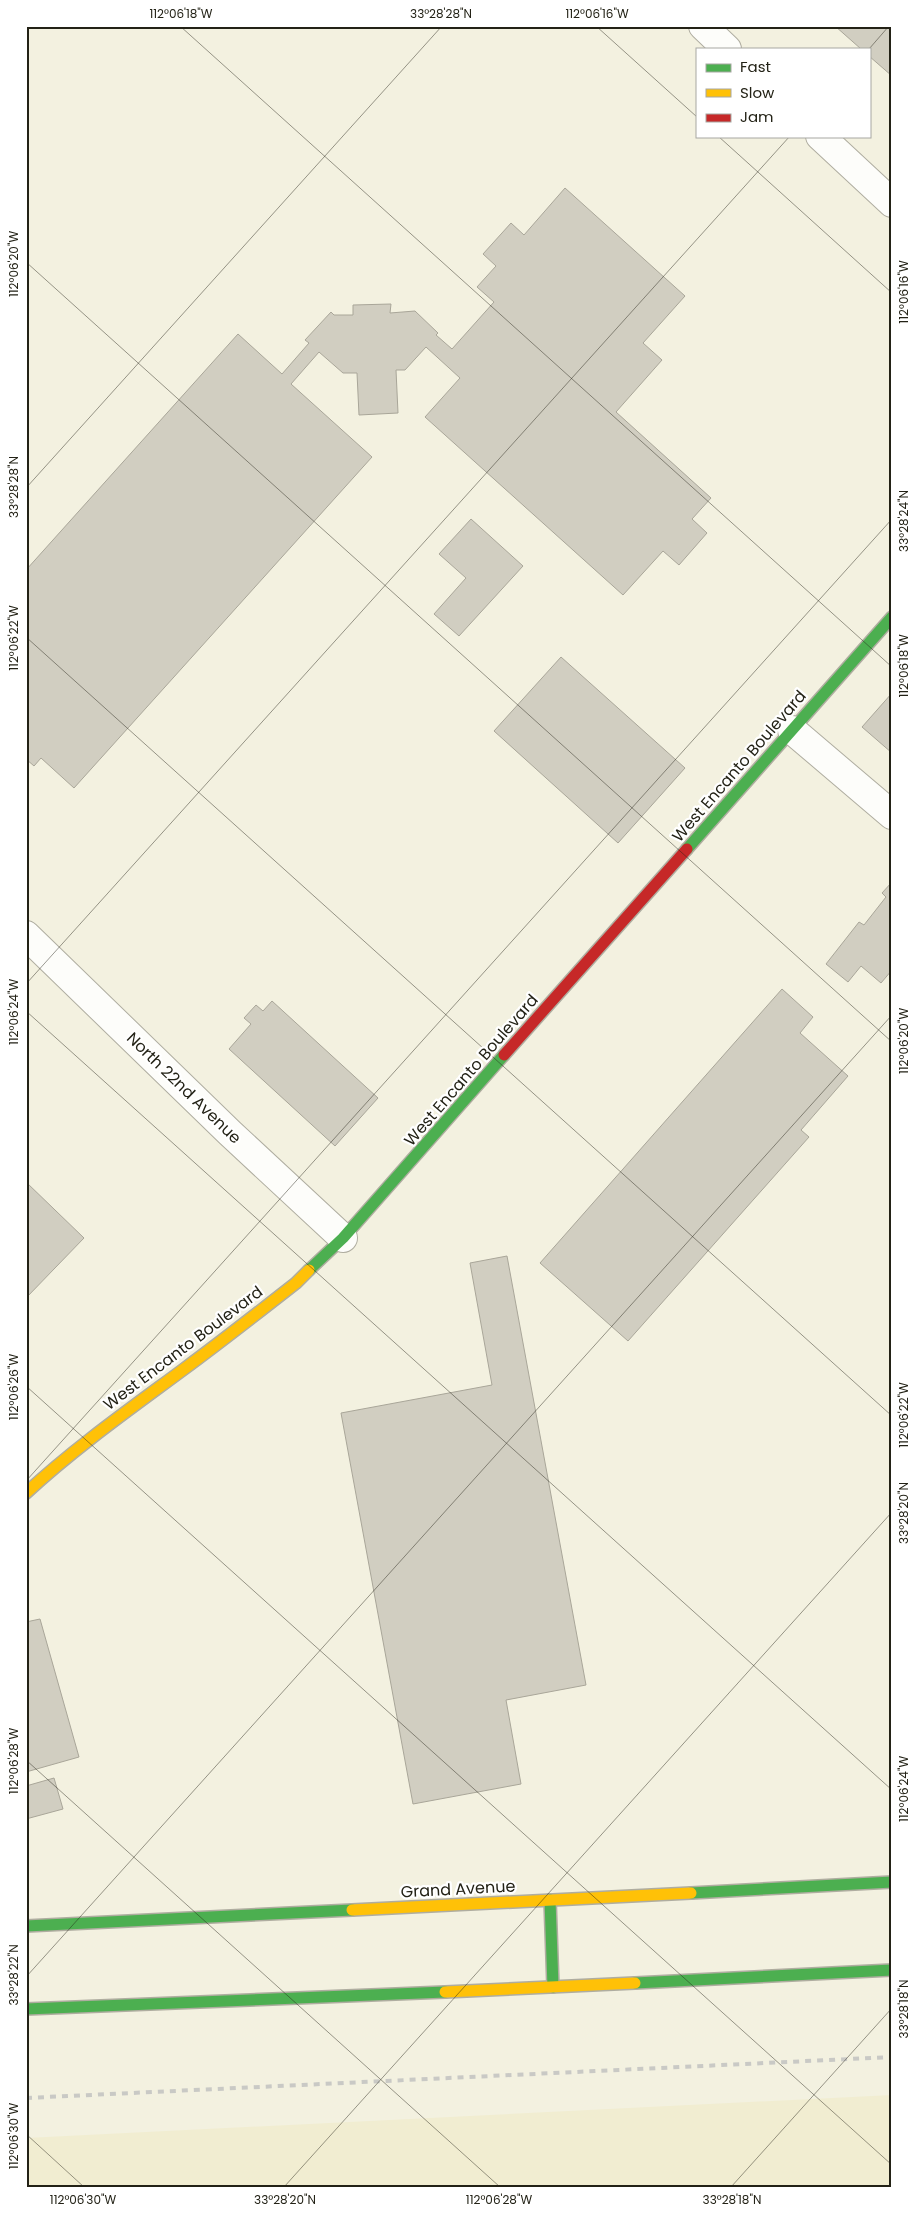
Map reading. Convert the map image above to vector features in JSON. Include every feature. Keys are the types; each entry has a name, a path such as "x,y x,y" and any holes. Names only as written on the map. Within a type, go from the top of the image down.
{"main road":[{"name":"West Encanto Boulevard","path":"26,1493 53,1468 110,1422 184,1370 296,1283 343,1238 892,617"},
{"name":"Grand Avenue","path":"26,1926 892,1882"},
{"path":"550,1900 553,1988"},
{"path":"26,2009 553,1988 892,1970"}],"street":[{"path":"703,26 726,48"},
{"path":"822,138 892,203"},
{"path":"792,730 892,815"},
{"name":"North 22nd Avenue","path":"26,936 230,1133 343,1238"}],"shaded area":[{"path":"892,2095 892,2187 26,2187 26,2138"}],"building":[{"path":"835,26 892,26 892,76 870,57 870,48 860,48"},
{"path":"565,188 685,296 643,343 662,360 616,412 711,498 692,519 707,533 679,565 663,551 623,595 425,417 460,378 426,347 405,370 396,370 398,413 359,415 357,373 343,373 319,352 291,384 372,457 74,788 41,758 34,766 26,759 26,570 238,334 282,374 309,343 305,340 331,312 334,315 353,315 353,305 391,304 390,313 415,311 438,333 436,335 452,349 494,302 477,287 496,266 483,254 511,223 524,235"},
{"path":"471,519 523,566 459,636 434,614 466,578 439,554"},
{"path":"561,657 685,768 618,843 494,731"},
{"path":"892,693 892,753 862,727"},
{"path":"892,882 892,970 881,983 861,966 848,982 826,964 859,922 864,925 886,897 882,893"},
{"path":"782,989 813,1017 800,1033 848,1076 801,1130 809,1137 628,1341 540,1263"},
{"path":"272,1001 378,1098 335,1146 229,1049 251,1024 244,1018 256,1005 263,1011"},
{"path":"26,1182 84,1238 26,1298"},
{"path":"507,1256 586,1685 506,1700 521,1784 413,1804 341,1413 492,1385 470,1263"},
{"path":"40,1619 79,1757 26,1772 26,1622"},
{"path":"54,1778 63,1809 26,1819 26,1786"}],"railway":[{"path":"26,2098 892,2057"}],"traffic: fast":[{"path":"687,849 892,617"},
{"path":"309,1270 343,1238 504,1055"},
{"path":"691,1893 892,1882"},
{"path":"550,1900 553,1987"},
{"path":"26,1926 352,1910"},
{"path":"635,1983 892,1970"},
{"path":"26,2009 445,1992"}],"traffic: slow":[{"path":"26,1493 84,1444 296,1283 309,1270"},
{"path":"352,1910 691,1893"},
{"path":"445,1992 635,1983"}],"traffic: jam":[{"path":"504,1055 687,849"}]}
